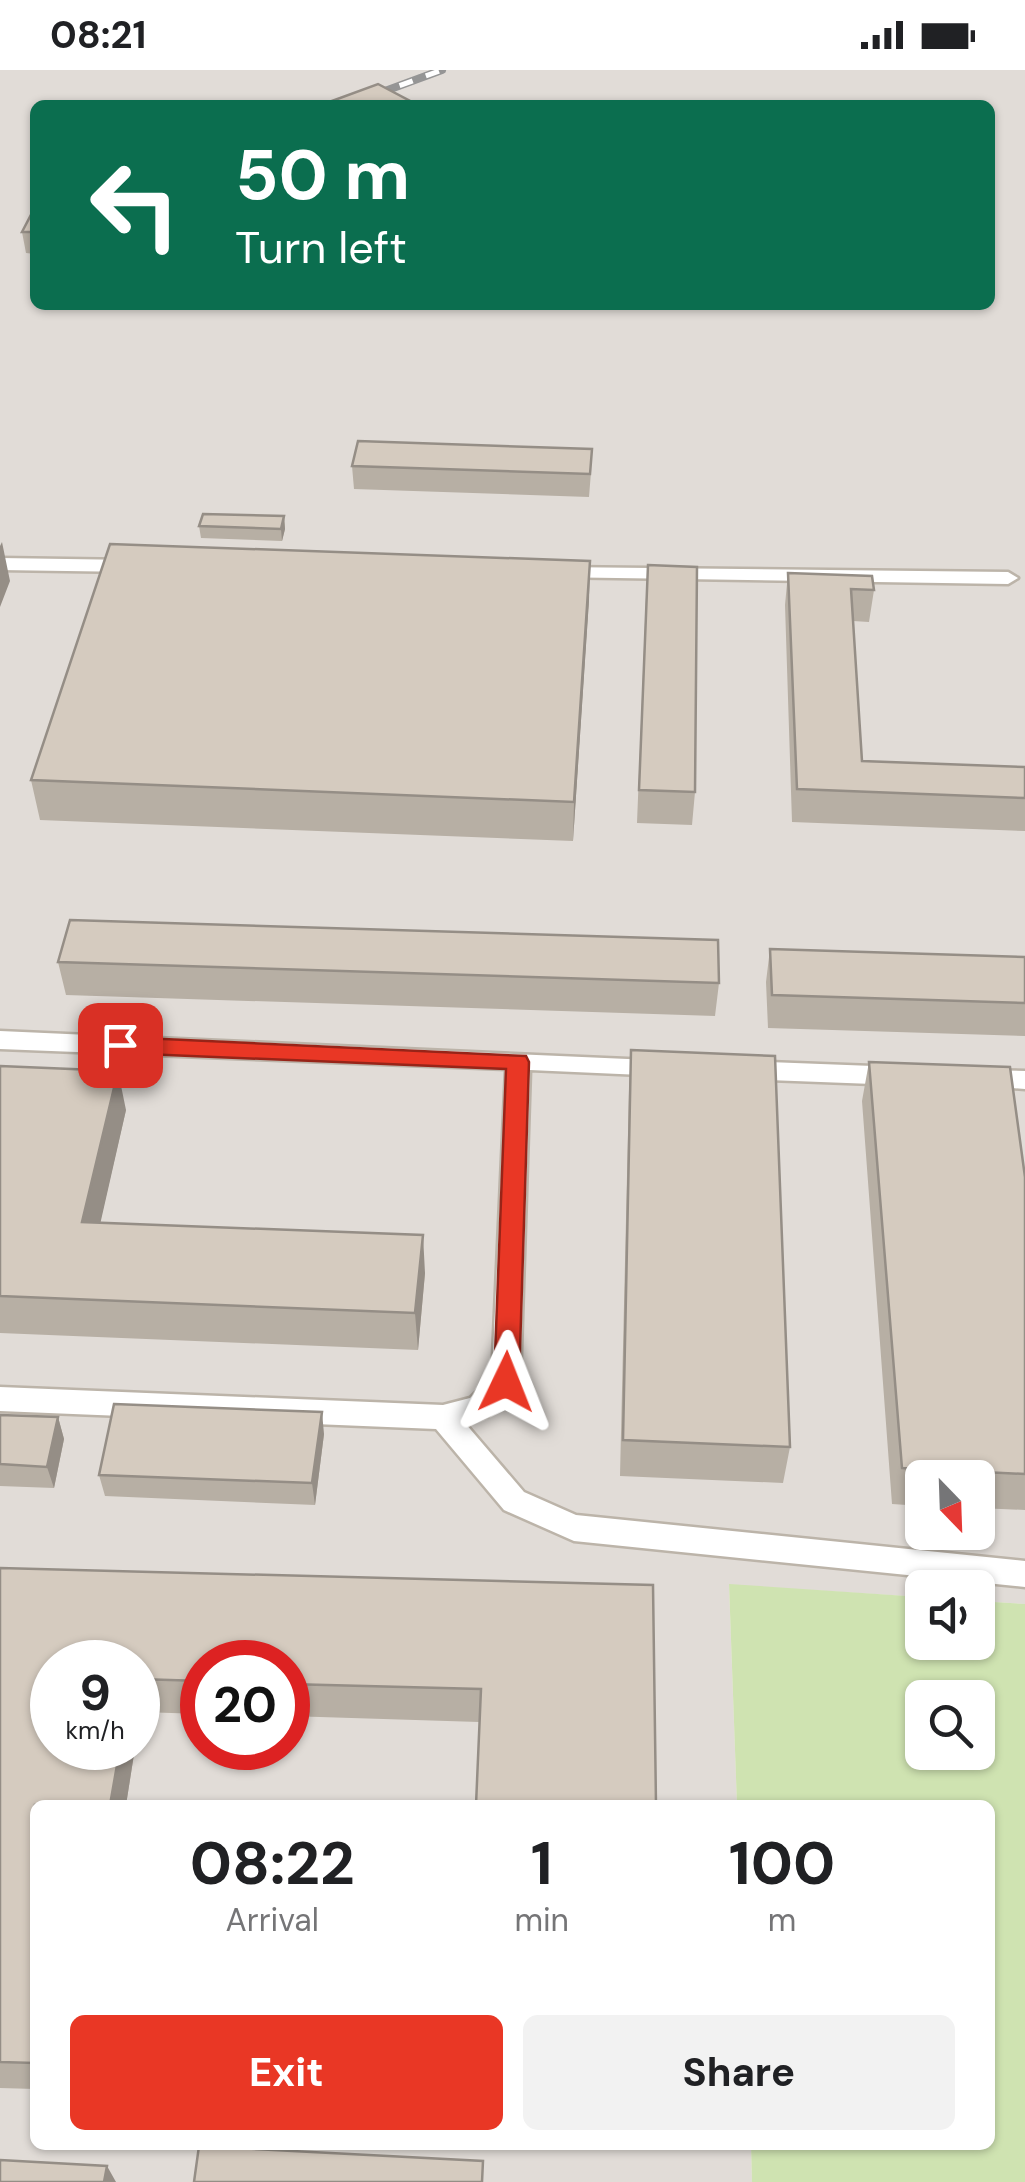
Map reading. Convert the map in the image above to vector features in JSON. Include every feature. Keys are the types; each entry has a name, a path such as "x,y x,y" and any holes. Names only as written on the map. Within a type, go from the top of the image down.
{"lane":[{"path":"0,564 152,566"},
{"path":"537,573 1008,578"},
{"path":"0,1040 1025,1080"},
{"path":"0,1399 443,1417 478,1408 506,1382 518,1062"},
{"path":"443,1417 514,1501 574,1528 1025,1574"}],"shaded area":[{"path":"0,70 1025,70 1025,1604 995,1602 995,1570 905,1570 905,1596 729,1585 737,1800 30,1800 30,2150 751,2150 752,2182 0,2182"}],"green space":[{"path":"729,1584 905,1596 905,1660 995,1660 995,1602 1025,1604 1025,2182 752,2182 751,2150 995,2150 995,1800 737,1800"}],"building":[{"path":"378,84 408,100 335,100"},
{"path":"358,441 592,449 590,474 352,466"},
{"path":"203,514 284,516 281,529 199,526"},
{"path":"110,544 590,561 574,802 31,780"},
{"path":"648,565 697,567 695,792 639,790"},
{"path":"788,573 872,576 874,590 851,589 862,761 1025,767 1025,798 797,789"},
{"path":"70,920 718,940 719,983 58,962"},
{"path":"770,949 1025,957 1025,1003 772,995"},
{"path":"631,1050 775,1056 790,1447 623,1440"},
{"path":"869,1062 1010,1067 1025,1177 1025,1474 995,1473 995,1460 905,1460 902,1468"},
{"path":"0,1066 118,1071 82,1222 423,1235 415,1313 0,1296"},
{"path":"114,1404 322,1412 312,1483 99,1475"},
{"path":"0,1415 58,1417 47,1467 0,1464"},
{"path":"0,1568 653,1585 656,1800 476,1800 481,1689 310,1685 310,1640 180,1640 180,1680 160,1680 160,1640 30,1640 30,1770 116,1770 111,1800 30,1800 30,2063 0,2062"},
{"path":"198,2150 483,2161 482,2182 194,2182"},
{"path":"0,2160 107,2166 104,2182 0,2182"}],"railway":[{"path":"361,100 442,70"}],"route":[{"path":"120,1045 518,1062 506,1382"}]}
